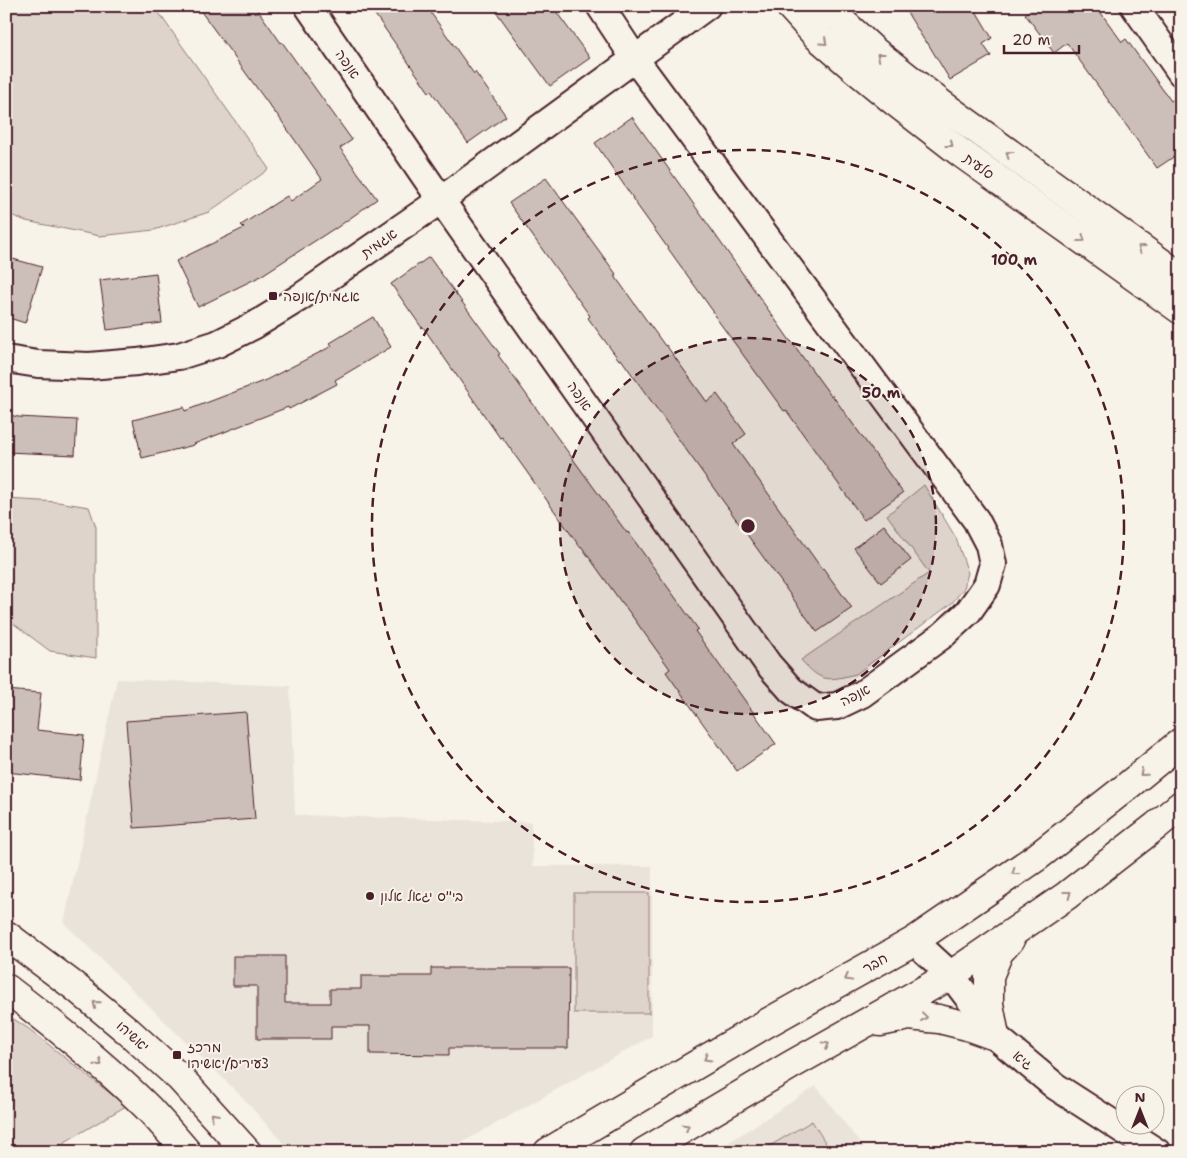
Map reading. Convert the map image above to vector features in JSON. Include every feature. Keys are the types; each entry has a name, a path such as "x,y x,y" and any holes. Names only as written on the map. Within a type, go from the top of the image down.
{"street":[{"name":"אנפה","path":"308,6 441,200 768,664 791,690 816,708 838,706 862,694 943,635 968,612 987,585 993,564 989,545 976,520 635,59 600,6"},
{"name":"אגמית","path":"6,359 38,364 89,366 137,362 178,356 217,344 255,326 441,200 707,6"},
{"name":"סלעית","path":"790,6 818,37 855,69 961,153 1181,310"},
{"name":"סלעית","path":"825,6 874,51 940,104 1181,277"},
{"path":"1134,6 1181,73"},
{"name":"חבר","path":"548,1152 767,1023 914,941 1037,857 1181,742"},
{"path":"644,1152 783,1070 951,975 1066,896 1181,805"},
{"path":"995,1036 989,1004 989,976 999,952 1024,925"},
{"name":"יאשיהו","path":"6,935 74,986 128,1030 180,1078 247,1152"},
{"name":"גיא","path":"914,941 951,975 995,1036 1055,1086 1157,1152"},
{"path":"6,988 47,1019 99,1063 149,1109 188,1152"},
{"path":"860,1027 909,1016 939,1019 995,1036"}],"shaded area":[{"path":"6,6 154,6 269,169 209,212 154,230 100,236 26,221 6,213"},
{"path":"924,485 956,538 968,573 964,588 952,603 856,674 831,679 814,673 801,660 929,573 887,515"},
{"path":"6,499 58,502 89,507 96,527 96,658 50,651 6,618"},
{"path":"117,679 290,686 295,815 531,822 533,866 652,866 652,1036 445,1152 291,1152 243,1098 64,923"},
{"path":"574,893 649,893 649,1013 574,1013"},
{"path":"6,1014 29,1029 126,1106 48,1152 6,1152"},
{"path":"816,1086 867,1152 714,1152"},
{"path":"812,1121 831,1152 761,1151"}],"building":[{"path":"197,6 255,6 352,140 340,148 377,199 335,229 259,277 198,307 176,261 244,228 241,225 287,196 291,201 322,179"},
{"path":"369,6 426,6 506,116 468,143 431,91 429,92"},
{"path":"492,6 552,6 590,58 550,86"},
{"path":"903,6 973,6 992,38 983,44 991,56 950,80"},
{"path":"1036,6 1096,6 1122,42 1126,39 1171,101 1181,95 1181,152 1157,168 1067,43 1054,53 1025,14"},
{"path":"632,117 791,342 903,493 864,520 786,410 784,411 714,315 595,143"},
{"path":"546,178 707,402 717,394 746,434 733,444 852,608 817,632 621,359 619,360 588,318 590,316 509,203"},
{"path":"429,257 500,354 498,355 546,422 698,629 695,631 776,744 737,771 666,672 670,669 502,437 500,438 391,284"},
{"path":"13,259 42,267 25,323 6,317 6,281"},
{"path":"156,273 162,323 107,330 100,280"},
{"path":"373,317 391,347 335,380 337,384 289,409 288,407 194,445 142,458 133,420 184,407 185,411 266,380 332,346 330,343"},
{"path":"6,414 18,417 77,420 75,455 6,452"},
{"path":"884,525 911,560 881,583 854,548"},
{"path":"6,690 41,693 37,730 84,735 80,780 6,772 9,719 6,719"},
{"path":"246,712 255,819 134,828 126,721"},
{"path":"233,956 285,956 285,1003 330,1003 330,989 361,989 361,976 431,976 431,968 569,968 568,1048 449,1048 449,1055 370,1054 370,1026 331,1026 331,1039 257,1039 257,986 233,986"}],"place":[{"name":"אגמית/אנפה","path":"273,296"},
{"name":"בי\"ס יגאל אלון","path":"370,896"},
{"name":"מרכז צעירים/יאשיהו","path":"177,1055"}]}
